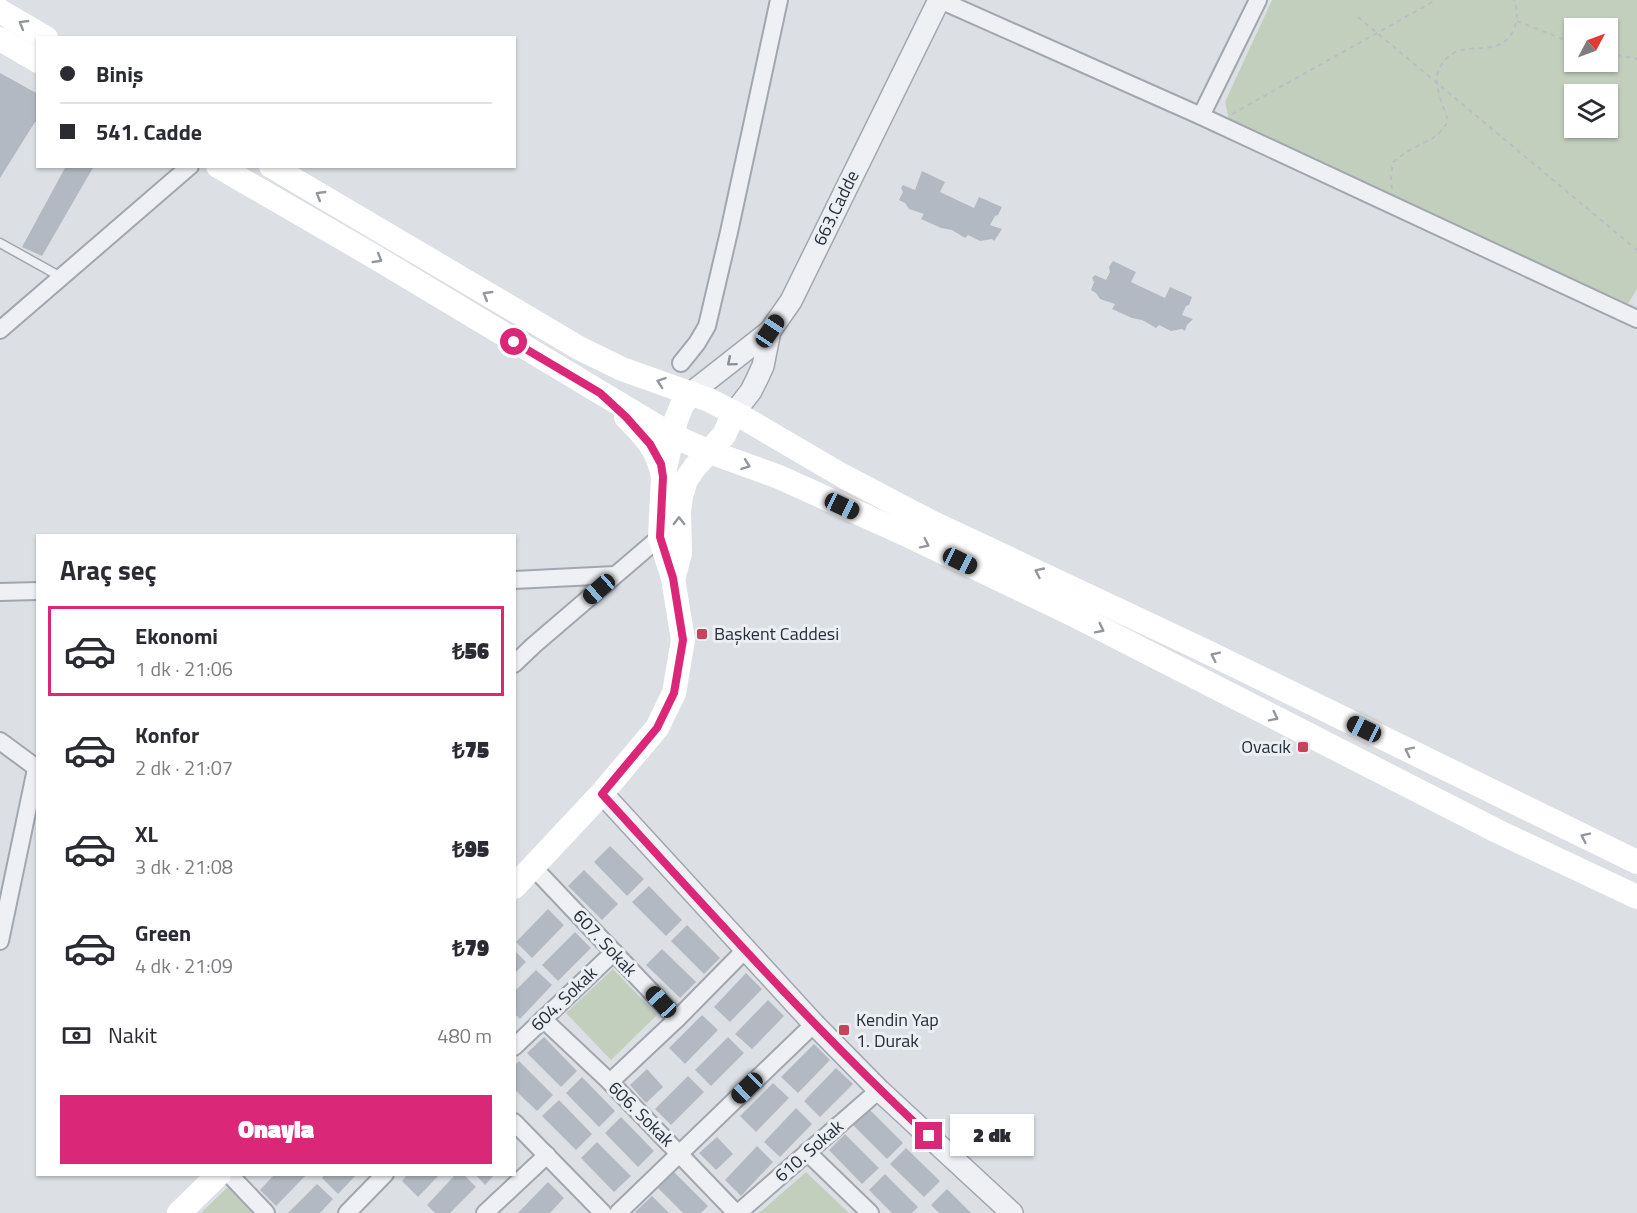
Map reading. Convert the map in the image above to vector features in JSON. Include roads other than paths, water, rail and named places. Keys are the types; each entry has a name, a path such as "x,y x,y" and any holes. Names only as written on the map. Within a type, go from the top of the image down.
{"main road":[{"path":"0,11 43,36"},
{"path":"0,39 36,60"},
{"path":"221,168 673,436 779,477 905,534 1497,831 1637,897"},
{"path":"274,168 579,348 622,369 691,393 734,413 843,476 929,521 1201,649 1637,862"},
{"path":"600,393 650,444 658,457 663,477"},
{"path":"516,885 602,794 657,728 674,693 683,640 673,578 660,537 663,477 676,420 682,405 691,393"},
{"path":"673,578 680,553 679,512 686,480 724,435 734,413"},
{"path":"179,1213 217,1176"}],"street":[{"path":"681,363 697,344 707,326 779,0"},
{"path":"939,0 1209,119 1637,319"},
{"name":"663.Cadde","path":"734,413 751,391 764,366 770,331 791,301 939,0"},
{"path":"1209,119 1258,0"},
{"path":"0,330 188,168"},
{"path":"691,393 770,331"},
{"path":"516,662 660,537"},
{"path":"516,580 615,575"},
{"path":"0,592 36,591"},
{"path":"0,741 36,768"},
{"path":"0,941 36,774"},
{"path":"602,794 814,1024 879,1090 1012,1213"},
{"name":"607. Sokak","path":"534,868 677,1019"},
{"path":"610,1082 745,950"},
{"name":"604. Sokak","path":"516,1045 614,952"},
{"name":"606. Sokak","path":"543,1020 610,1082 737,1213"},
{"path":"618,1213 814,1024"},
{"name":"610. Sokak","path":"737,1213 879,1090"},
{"path":"516,1124 603,1213"},
{"path":"807,1152 870,1213"},
{"path":"485,1213 547,1155"},
{"path":"231,1176 266,1213"},
{"path":"347,1213 383,1176"}],"lane":[{"path":"0,243 62,277"}],"place":[{"name":"Başkent Caddesi","path":"702,634"},
{"name":"Ovacık","path":"1303,747"},
{"name":"Kendin Yap 1. Durak","path":"844,1030"}]}
